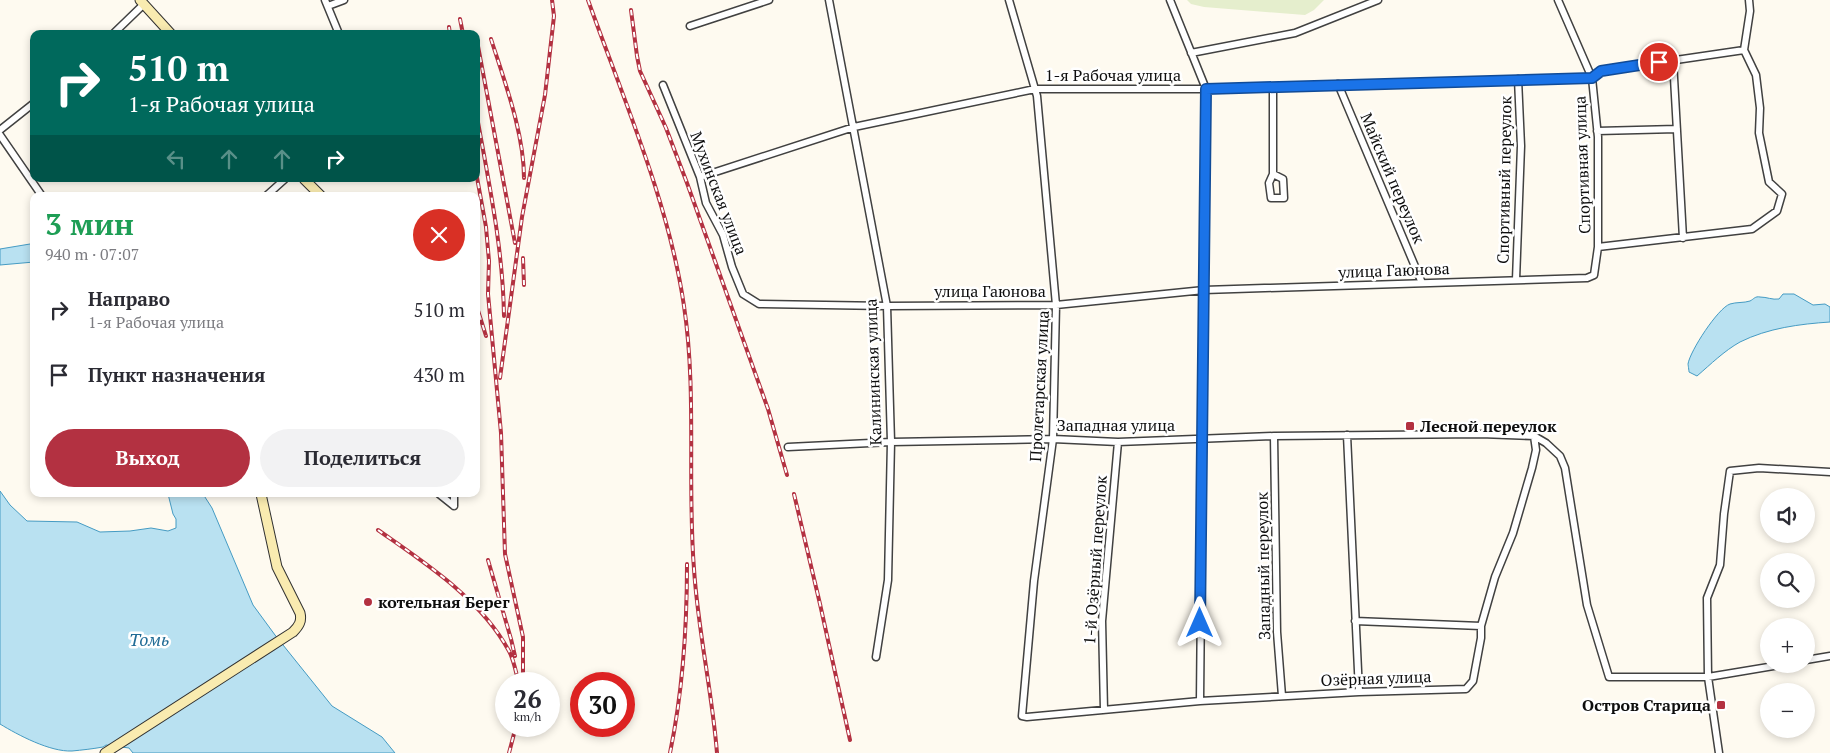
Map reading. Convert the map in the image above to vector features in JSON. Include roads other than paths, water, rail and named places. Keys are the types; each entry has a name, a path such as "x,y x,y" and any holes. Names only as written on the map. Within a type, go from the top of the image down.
{"main road":[{"path":"144,1 168,30"},
{"path":"307,182 317,192"},
{"path":"105,753 293,632 298,626 301,618 300,613 277,567 262,497"}],"street":[{"path":"337,30 326,3 344,0"},
{"path":"690,26 769,0"},
{"name":"Калининская улица","path":"829,0 887,306 891,442 888,580 876,656"},
{"name":"Пролетарская улица","path":"1009,0 1038,96 1056,305 1053,439 1034,581 1022,716"},
{"path":"1170,0 1206,89 1201,438 1200,701"},
{"path":"1191,54 1295,33 1378,0"},
{"name":"Спортивная улица","path":"1558,0 1592,78 1597,131 1598,247"},
{"path":"1598,247 1752,229 1777,211 1782,194 1769,182 1760,133 1760,108 1756,75 1744,50 1750,11 1749,0"},
{"path":"116,30 144,1"},
{"name":"1-я Рабочая улица","path":"700,176 854,127 1035,89 1206,89 1592,78 1601,71 1744,50"},
{"path":"1673,60 1684,238"},
{"name":"Спортивный переулок","path":"1516,280 1521,146 1518,79"},
{"name":"Майский переулок","path":"1338,84 1422,283"},
{"name":"Мухинская улица","path":"663,85 700,176 706,203 723,235 732,267 743,294 759,304"},
{"path":"1272,86 1273,174"},
{"path":"0,130 30,106"},
{"path":"1597,131 1677,129"},
{"path":"0,135 30,179"},
{"path":"270,192 282,182"},
{"name":"улица Гаюнова","path":"759,304 887,306 1056,305 1204,290 1587,278 1594,275 1598,247"},
{"path":"1347,434 1359,692"},
{"name":"Западная улица","path":"788,446 1053,439 1118,442 1347,434 1534,436"},
{"name":"Западный переулок","path":"1274,436 1277,632 1282,696"},
{"path":"1534,436 1546,443 1560,456 1566,468 1587,605 1610,677 1708,677 1760,668"},
{"name":"Озёрная улица","path":"1022,716 1282,696 1466,689 1473,682 1481,638 1481,626 1495,577 1513,533 1528,486 1536,450 1534,436"},
{"name":"1-й Озёрный переулок","path":"1104,710 1102,621 1118,442"},
{"path":"1719,753 1708,677 1707,598 1720,565 1730,471 1760,468 1830,472"},
{"path":"443,497 454,506 454,497"},
{"path":"1355,621 1481,626"},
{"path":"1815,658 1830,656"}],"water":[{"path":"30,244 30,262 0,265 0,249"},
{"path":"1783,294 1794,294 1813,305 1825,304 1830,307 1830,322 1762,333 1740,342 1697,376 1689,372 1688,364 1694,350 1712,321 1725,307 1732,303 1750,301 1757,297 1779,299"},
{"name":"Томь","path":"0,491 10,505 27,521 77,522 100,532 151,528 168,531 176,528 176,519 169,497 205,497 212,508 253,605 275,635 332,706 382,737 395,753 133,753 129,748 106,745 91,749 63,751 34,742 0,724"}],"railway":[{"path":"500,378 522,217 545,95 554,16 552,0"},
{"path":"588,0 644,151 668,229 684,306 690,371 691,503 694,569 717,753"},
{"path":"631,10 640,71 666,128 687,183 768,409 787,475"},
{"path":"460,19 462,30"},
{"path":"491,39 508,90 517,126 521,143 524,178"},
{"path":"480,57 515,243"},
{"path":"480,133 498,239 504,316"},
{"path":"478,182 480,192"},
{"path":"480,194 486,227 489,261 488,294 501,433 505,554 523,637 523,672"},
{"path":"523,258 524,285"},
{"path":"480,317 486,336"},
{"path":"794,494 850,740"},
{"path":"378,530 433,569 468,599 497,632 509,651 516,672"},
{"path":"488,560 515,656"},
{"path":"670,753 683,659 687,564"},
{"path":"509,753 513,737"}],"place":[{"name":"Лесной переулок","path":"1410,426"},
{"name":"котельная Берег","path":"368,602"},
{"name":"Остров Старица","path":"1721,705"}]}
